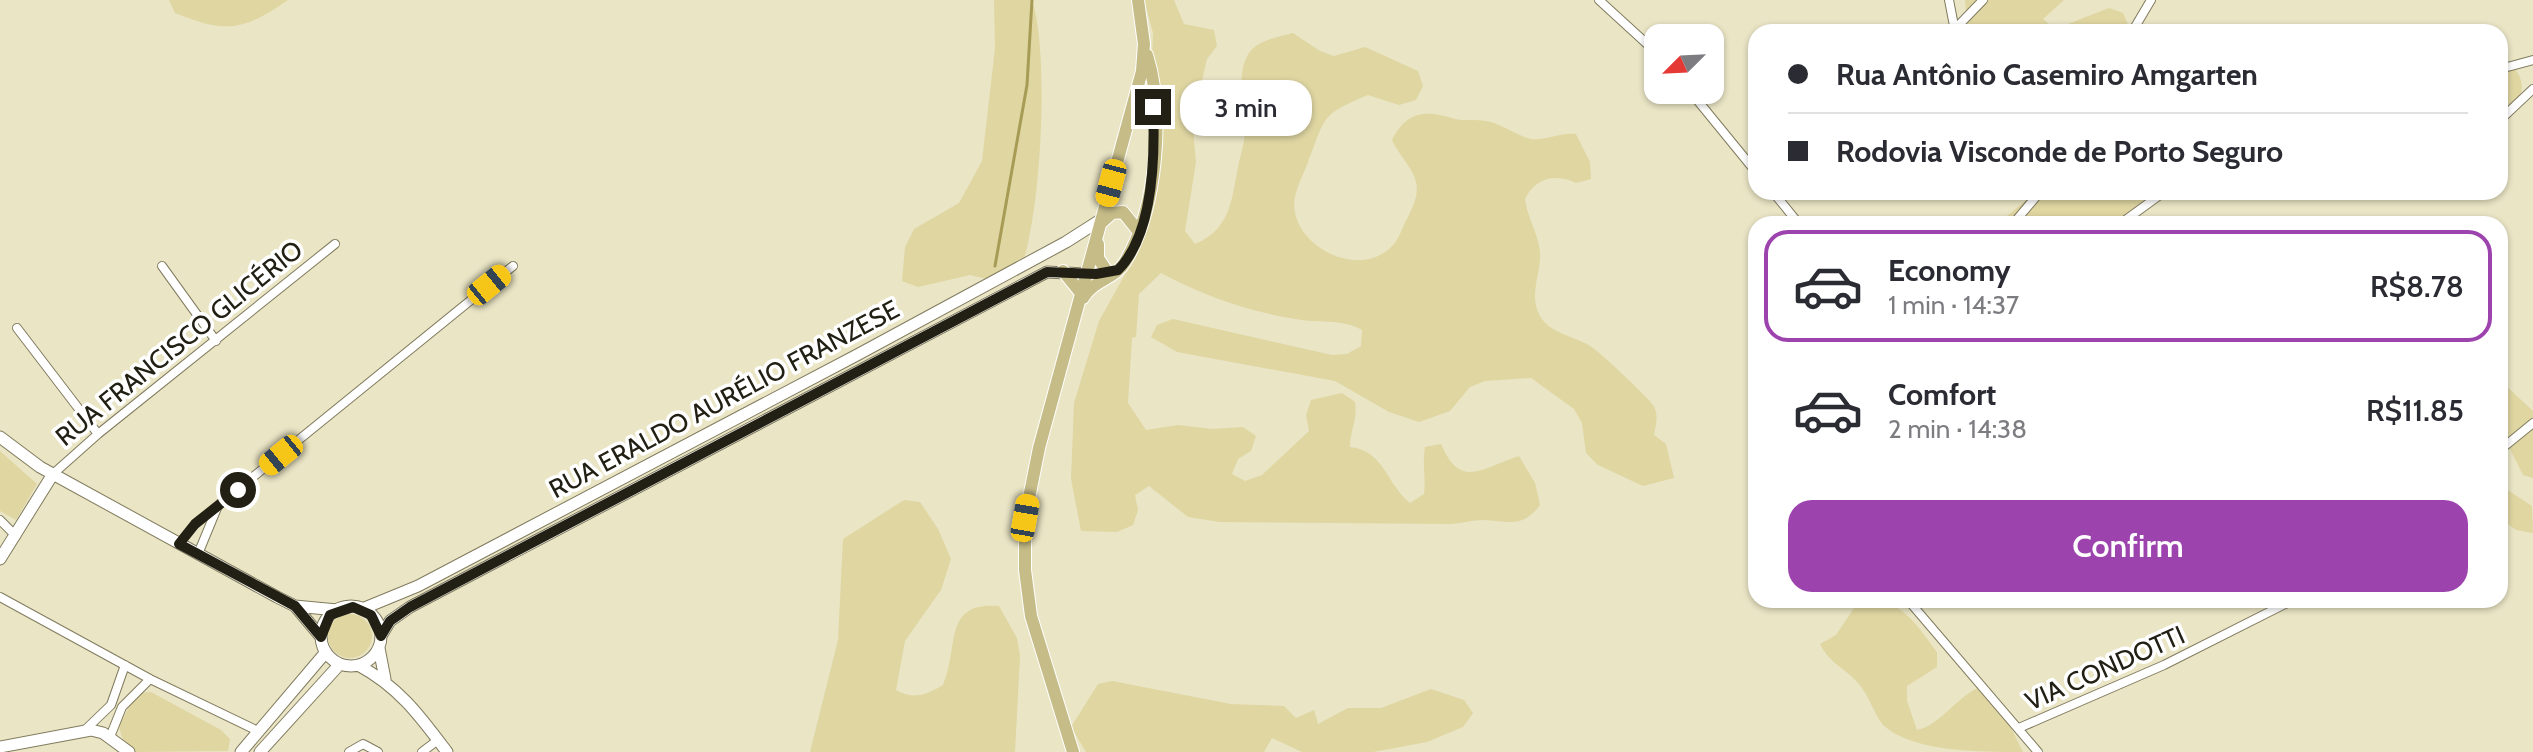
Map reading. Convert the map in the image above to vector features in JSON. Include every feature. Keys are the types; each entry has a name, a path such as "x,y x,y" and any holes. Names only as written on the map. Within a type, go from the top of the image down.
{"main road":[{"path":"1080,298 1092,285 1113,272 1139,232 1154,173 1153,83 1138,0"},
{"path":"1073,752 1031,616 1024,557 1025,518 1039,448 1142,71 1144,44"},
{"path":"1102,219 1123,212 1139,232"},
{"path":"1102,219 1098,258 1113,272"},
{"name":"RUA ERALDO AURÉLIO FRANZESE","path":"362,609 418,586 775,398 1066,242 1102,219"},
{"path":"1063,271 1080,298"},
{"name":"RUA ERALDO AURÉLIO FRANZESE","path":"380,642 390,621 410,607 1047,272 1085,274"},
{"path":"1085,274 1113,272"},
{"path":"0,437 53,474 295,606 321,637 326,652 340,664 358,665 385,679 406,697 445,752"},
{"name":"RUA FRANCISCO GLICÉRIO","path":"0,559 53,474"},
{"path":"295,606 362,609 378,624 385,679"},
{"path":"321,637 325,622 337,610"},
{"path":"358,665 371,659 380,642"},
{"path":"241,752 326,652"},
{"path":"260,752 340,664"},
{"path":"0,747 83,731 110,737 129,752"},
{"path":"106,752 110,737"}],"street":[{"path":"1599,0 1644,41"},
{"path":"1949,0 1954,24"},
{"path":"1961,24 1983,0"},
{"path":"2137,24 2151,0"},
{"path":"2508,67 2533,60"},
{"path":"2508,112 2533,89"},
{"path":"1700,104 1748,162"},
{"path":"1780,200 1792,216"},
{"path":"2020,216 2033,200"},
{"path":"2131,216 2153,200"},
{"name":"RUA FRANCISCO GLICÉRIO","path":"53,474 98,434 335,244"},
{"path":"162,266 216,341"},
{"path":"179,544 195,524 513,266"},
{"path":"17,328 98,434"},
{"path":"2508,443 2533,423"},
{"path":"198,554 217,507"},
{"path":"0,520 16,536"},
{"path":"0,597 150,679 258,731"},
{"path":"1915,608 2038,752"},
{"name":"VIA CONDOTTI","path":"2019,728 2164,665 2277,608"},
{"path":"83,731 111,705 125,665"},
{"path":"110,737 122,707 150,679"},
{"path":"422,752 438,740"},
{"path":"349,752 363,744 378,752"}],"shaded area":[{"path":"169,0 288,0 258,18 233,26 221,26 175,13"},
{"path":"994,0 1032,0 1038,25 1041,136 1027,247 1020,271 987,279 970,275 918,287 902,281 905,247 914,229 959,203 982,161 995,48"},
{"path":"1144,0 1174,0 1184,24 1214,30 1217,46 1207,59 1193,129 1196,162 1185,231 1195,244 1216,230 1232,199 1245,136 1242,77 1245,61 1253,49 1275,38 1293,33 1320,51 1334,56 1365,47 1418,71 1423,86 1416,100 1399,105 1368,95 1341,107 1322,126 1296,193 1295,214 1313,243 1345,259 1363,260 1380,255 1394,244 1414,205 1416,182 1392,140 1411,118 1435,114 1459,120 1486,121 1532,139 1576,134 1590,162 1591,179 1576,183 1561,178 1546,179 1534,186 1525,199 1540,253 1535,295 1538,311 1551,328 1595,349 1655,408 1654,435 1666,444 1674,478 1643,486 1598,465 1586,453 1582,423 1574,409 1531,378 1485,381 1470,387 1450,411 1419,422 1389,412 1335,381 1177,352 1151,337 1157,325 1173,319 1332,355 1347,354 1361,346 1362,330 1340,323 1283,317 1247,308 1211,296 1161,273 1139,294 1136,337 1132,338 1128,403 1146,430 1178,425 1212,429 1243,427 1256,436 1251,451 1238,459 1232,474 1245,481 1262,475 1309,431 1306,415 1311,400 1342,393 1355,402 1350,447 1362,450 1378,461 1410,503 1424,494 1425,447 1441,444 1457,467 1465,471 1474,472 1519,456 1535,483 1540,505 1527,518 1515,522 1220,522 1188,517 1149,486 1135,495 1138,510 1133,525 1117,532 1081,531 1071,479 1074,403 1099,321 1133,260 1146,205 1153,33"},
{"path":"1965,0 2064,0 2043,19 2049,24 1967,24"},
{"path":"2109,8 2123,13 2128,24 2068,24"},
{"path":"2508,62 2516,70 2522,86 2518,100 2508,113"},
{"path":"2026,200 2147,200 2130,216 2007,216"},
{"path":"2508,388 2533,411 2533,478 2523,475 2509,447"},
{"path":"0,451 37,484 16,520 0,511"},
{"path":"2508,490 2532,506 2533,533 2516,530 2508,524"},
{"path":"904,500 920,502 938,529 951,559 941,590 905,641 896,690 920,695 943,685 961,619 969,611 999,606 1017,638 1020,656 1015,752 810,752 838,640 843,539"},
{"path":"1854,608 1898,609 1915,623 1937,652 1937,667 1907,686 1907,701 1917,730 1934,722 1980,687 1994,694 2023,752 1948,749 1911,741 1896,734 1883,725 1862,688 1828,656 1820,644 1836,635"},
{"path":"350,614 365,621 372,636 365,651 350,658 335,651 328,636 335,621"},
{"path":"1112,681 1231,704 1284,706 1296,718 1314,710 1318,724 1348,708 1381,708 1431,689 1464,700 1473,713 1463,727 1427,742 1373,752 1302,752 1272,738 1264,752 1086,752 1071,727 1098,684"},
{"path":"151,692 221,730 230,739 228,751 132,750 124,741 119,725 137,693"}],"waterway":[{"path":"995,266 1027,85 1032,0"}],"route":[{"path":"238,490 195,524 179,544 295,606 321,637 330,615 345,607 362,609 371,615 378,624 381,636 390,621 410,607 1047,272 1096,274 1118,270 1139,232 1154,173 1153,107"}]}
